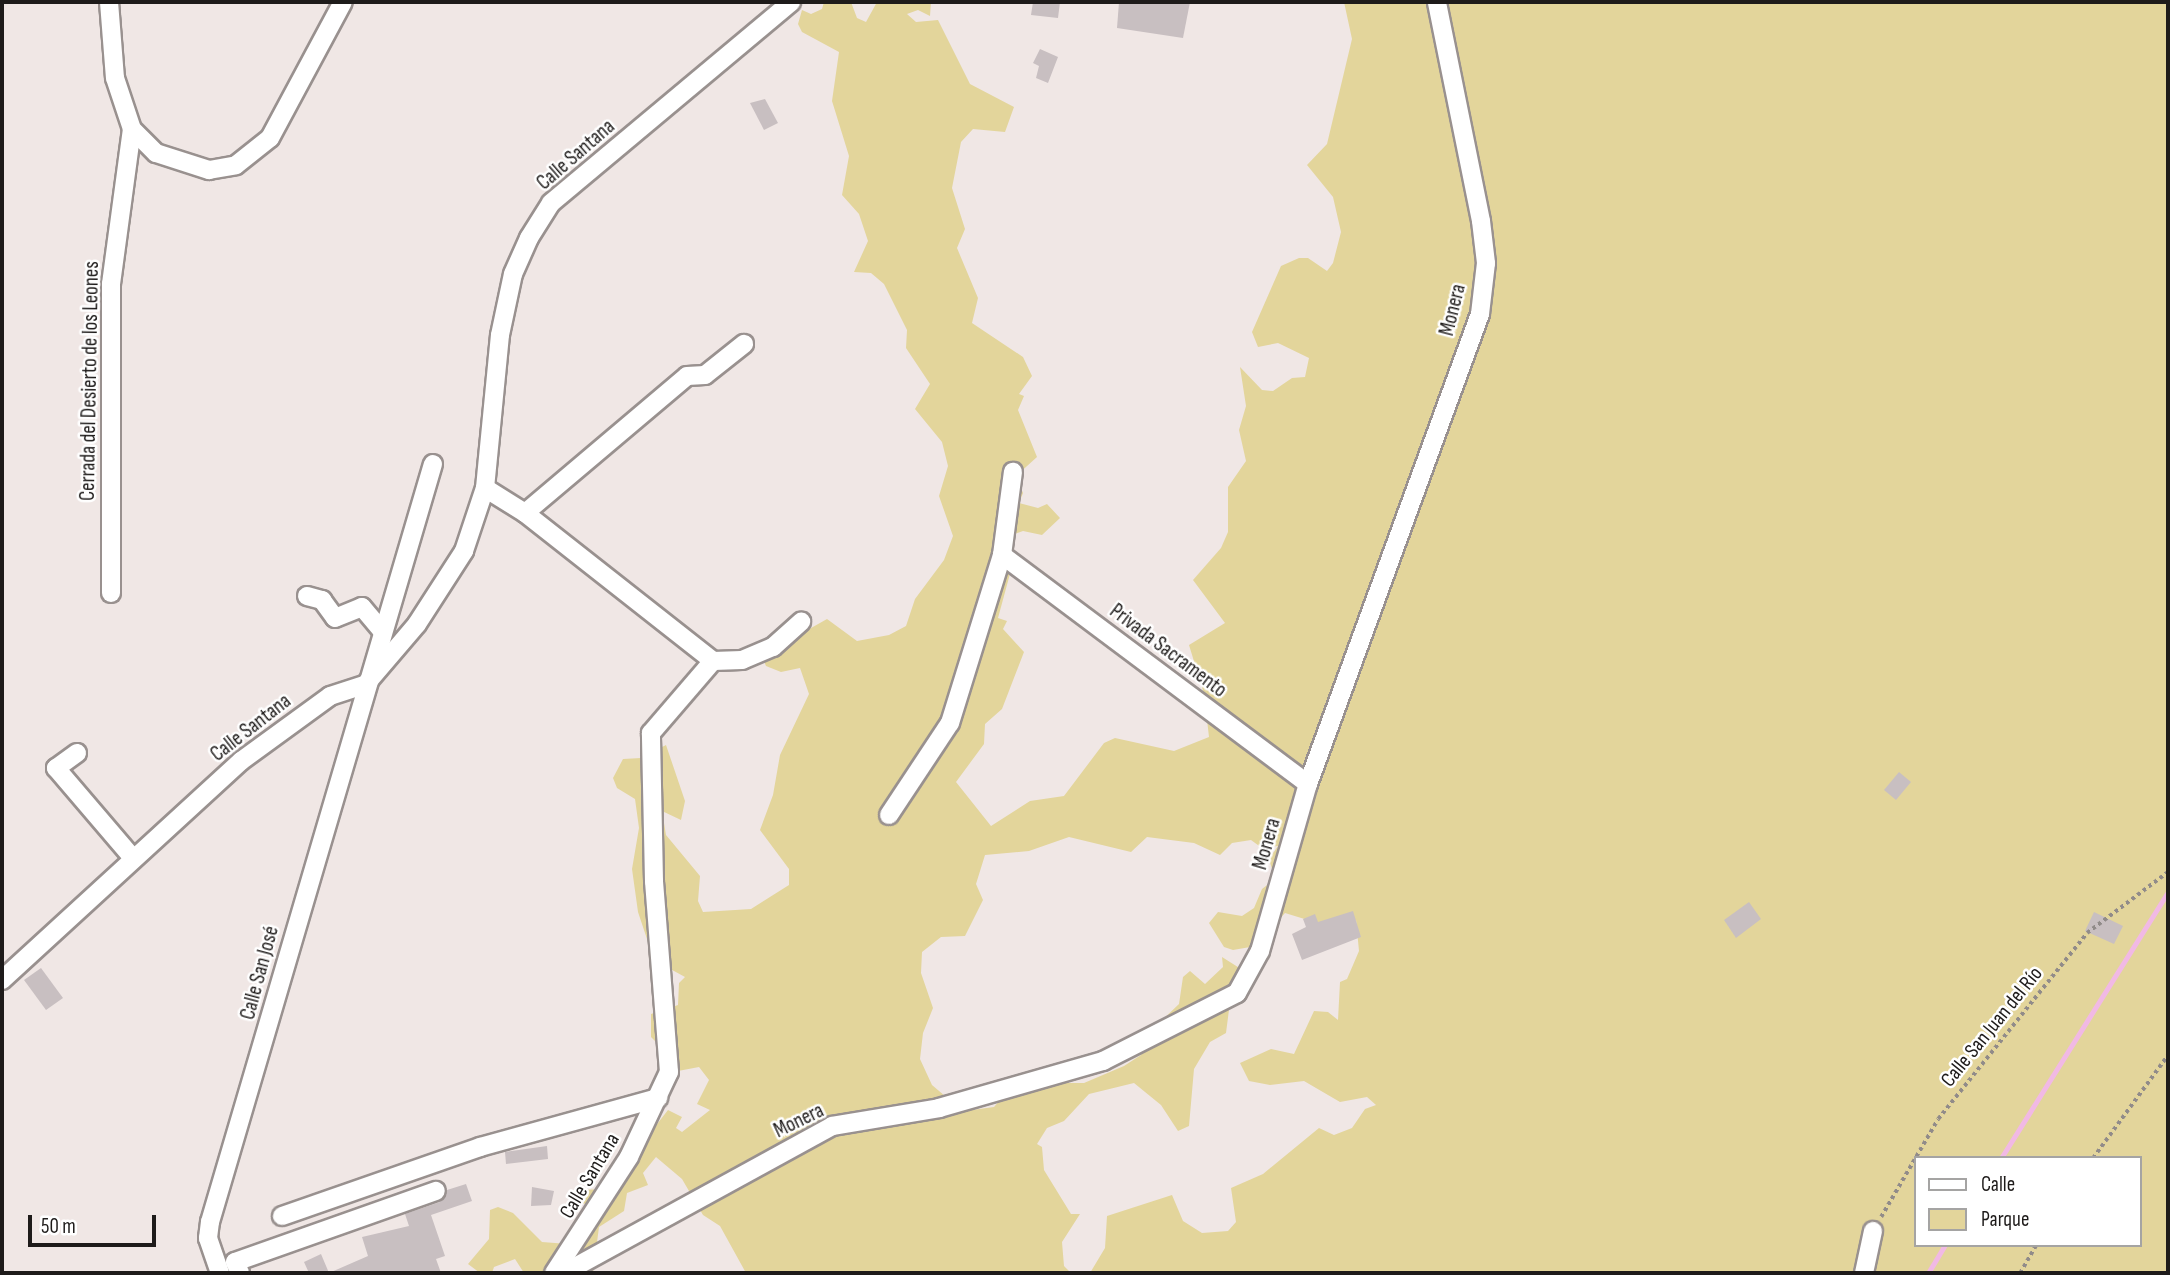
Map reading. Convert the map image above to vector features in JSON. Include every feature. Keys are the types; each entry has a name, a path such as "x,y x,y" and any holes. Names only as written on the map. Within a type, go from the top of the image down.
{"street":[{"path":"109,2 115,78 132,129 156,153 199,169 218,170 253,155 279,125 344,2"},
{"name":"Calle Santana","path":"2,980 241,761 330,696 366,684 417,624 464,551 485,488 500,335 513,274 529,238 551,203 791,2"},
{"name":"Monera","path":"565,1273 832,1126 939,1108 1102,1061 1237,993 1260,951 1308,783 1480,314 1486,263 1481,221 1437,2"},
{"name":"Cerrada del Desierto de los Leones","path":"111,593 111,284 132,129"},
{"path":"525,513 687,376 705,375 744,344"},
{"name":"Calle San José","path":"220,1273 208,1238 210,1222 273,1016 326,815 365,705 366,684 433,464"},
{"path":"890,815 950,723 1002,555 1013,472"},
{"path":"485,488 525,513 713,661 742,660 773,647 800,622"},
{"name":"Privada Sacramento","path":"1002,555 1308,783"},
{"path":"307,596 322,600 335,618 362,607 382,631"},
{"name":"Calle Santana","path":"554,1273 629,1157 669,1072 654,881 651,733 713,661"},
{"path":"77,752 56,768 133,858"},
{"path":"282,1216 480,1147 658,1098"},
{"path":"240,1273 235,1262 436,1191"},
{"path":"1864,1273 1873,1231"}],"path":[{"name":"Calle San Juan del Río","path":"1917,1156 1938,1119 2087,933 2168,872"},
{"path":"2094,1156 2168,1055"},
{"name":"Calle San Juan del Río","path":"1873,1231 1914,1160"},
{"path":"2020,1273 2035,1247"}],"green space":[{"path":"824,2 851,2 857,18 866,22 877,2 931,2 930,16 918,10 907,14 916,22 938,20 970,84 1014,107 1005,132 973,129 961,142 952,188 965,229 957,248 978,298 972,323 1023,357 1032,376 1019,394 1024,396 1018,410 1037,457 1016,476 1023,493 1019,503 1038,508 1047,504 1060,518 1042,535 1023,531 1012,535 1009,549 1014,559 998,618 1007,621 1003,629 1024,652 1002,709 985,724 984,744 956,782 991,826 1030,801 1064,796 1104,743 1115,738 1174,751 1209,737 1204,694 1189,645 1225,623 1193,580 1221,548 1228,532 1228,487 1246,461 1239,430 1246,406 1240,367 1262,390 1273,391 1292,378 1305,377 1309,358 1278,343 1258,347 1252,332 1281,266 1299,258 1308,258 1327,271 1333,263 1341,232 1333,197 1307,165 1327,144 1352,39 1344,2 2168,2 2168,1273 1090,1273 1105,1248 1107,1216 1172,1195 1183,1221 1202,1233 1228,1231 1236,1222 1231,1188 1263,1174 1319,1128 1334,1135 1352,1128 1365,1109 1376,1105 1367,1097 1340,1102 1304,1081 1270,1085 1249,1081 1240,1063 1271,1049 1294,1054 1314,1011 1328,1012 1338,1020 1340,982 1347,979 1359,951 1356,920 1324,925 1285,913 1256,946 1233,950 1224,947 1209,923 1218,912 1242,916 1254,908 1262,889 1275,879 1269,859 1278,846 1262,848 1251,840 1232,843 1220,855 1194,843 1147,837 1131,852 1069,837 1029,851 985,855 976,884 983,900 965,936 941,937 922,952 921,973 933,1008 923,1033 920,1059 932,1085 952,1102 972,1110 994,1107 1006,1093 1006,1079 1015,1083 1084,1083 1124,1066 1141,1055 1156,1026 1179,1004 1183,977 1190,971 1205,984 1223,967 1222,957 1241,969 1230,1002 1226,1033 1210,1042 1194,1069 1189,1126 1178,1131 1161,1105 1134,1083 1089,1094 1064,1121 1047,1128 1037,1144 1042,1147 1044,1170 1071,1214 1080,1214 1062,1242 1064,1266 1071,1273 746,1273 720,1226 703,1215 682,1179 656,1157 643,1173 648,1185 627,1193 624,1211 599,1227 593,1273 524,1273 515,1259 494,1267 492,1273 480,1273 468,1264 489,1239 490,1210 498,1207 513,1213 542,1242 568,1244 589,1205 582,1203 584,1190 601,1189 615,1181 626,1145 654,1128 668,1110 682,1117 676,1128 682,1132 710,1110 697,1104 709,1080 699,1067 678,1071 674,1060 651,1037 651,1014 678,1005 679,983 685,977 663,965 651,951 638,912 632,869 639,828 635,799 617,788 613,778 623,759 641,758 666,745 685,801 681,820 662,811 666,835 700,876 698,901 703,912 751,909 789,885 789,869 760,830 773,795 780,755 809,694 800,668 781,672 766,666 763,659 774,649 827,619 857,641 889,635 906,626 915,599 944,560 953,536 939,496 948,466 942,442 915,409 930,384 906,348 907,330 884,284 871,273 854,272 868,241 859,214 842,195 849,156 832,101 839,52 802,32 798,24 802,10 811,14 822,9"}],"building":[{"path":"1033,2 1060,2 1058,18 1031,15"},
{"path":"1119,2 1190,2 1183,38 1117,28"},
{"path":"1040,49 1058,57 1048,83 1036,78 1039,66 1033,63"},
{"path":"765,99 778,123 764,130 750,103"},
{"path":"1899,772 1911,782 1896,800 1884,790"},
{"path":"1749,902 1761,919 1736,938 1724,920"},
{"path":"1353,911 1361,937 1302,960 1292,934 1306,927 1303,919 1315,914 1318,922"},
{"path":"2094,912 2123,926 2114,944 2085,931"},
{"path":"41,968 63,998 46,1010 24,980"},
{"path":"547,1146 548,1159 506,1164 505,1152"},
{"path":"466,1184 472,1201 431,1215 445,1256 436,1259 441,1273 329,1273 368,1256 362,1237 409,1226 405,1214 440,1202 447,1190"},
{"path":"532,1187 554,1191 551,1205 531,1206"},
{"path":"321,1254 329,1273 309,1273 304,1262"}],"waterway":[{"path":"2002,1156 2168,892"},
{"path":"1928,1273 1944,1247"}]}
